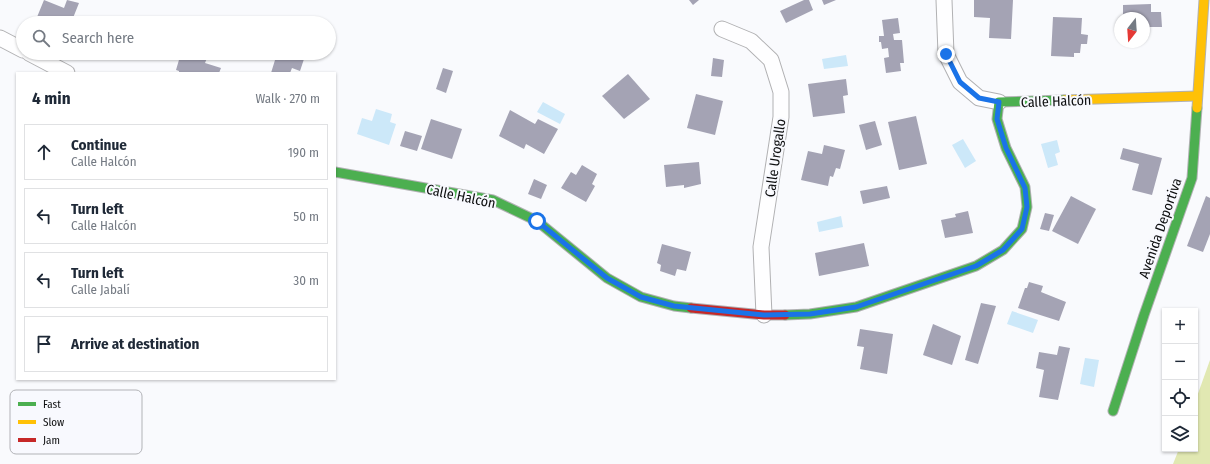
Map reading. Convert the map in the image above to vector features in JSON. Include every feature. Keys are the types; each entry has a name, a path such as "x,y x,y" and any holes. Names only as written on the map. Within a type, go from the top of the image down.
{"street":[{"path":"944,0 946,54 960,82 979,98 999,102"},
{"name":"Avenida Deportiva","path":"1113,411 1144,315 1192,178 1204,0"},
{"name":"Calle Urogallo","path":"722,29 751,41 771,60 781,92 781,117 761,247 764,315"},
{"path":"0,38 16,46"},
{"path":"42,60 64,72"},
{"name":"Calle Halcón","path":"336,172 493,200 537,221 607,278 641,297 674,306 764,315 810,314 856,307 976,266 1003,250 1022,229 1027,207 1025,188 1006,148 997,119 999,102 1197,96"}],"green space":[{"path":"1210,360 1210,464 1173,464 1178,452 1198,452 1198,394"}],"water":[{"path":"846,55 848,66 824,69 822,59"},
{"path":"543,102 565,114 560,124 537,112"},
{"path":"376,109 392,114 390,122 396,124 389,145 357,134 362,118 372,121"},
{"path":"963,139 976,161 965,168 952,145"},
{"path":"1057,140 1060,152 1055,154 1058,165 1048,168 1041,144"},
{"path":"841,216 843,227 819,232 817,222"},
{"path":"1012,311 1038,320 1033,333 1007,324"},
{"path":"1085,358 1099,360 1094,387 1080,384"}],"building":[{"path":"44,0 64,8 67,0 79,3 74,16 37,16"},
{"path":"689,0 699,0 693,5"},
{"path":"804,0 809,0 813,10 786,23 780,11"},
{"path":"822,0 836,0 824,5"},
{"path":"974,0 1013,0 1011,39 989,38 990,18 974,17"},
{"path":"1151,4 1151,12 1161,12 1162,27 1150,27 1150,12 1123,12 1123,5"},
{"path":"1053,17 1082,18 1081,34 1088,35 1087,44 1081,44 1080,53 1074,53 1074,57 1051,56"},
{"path":"898,18 900,33 893,34 894,40 902,40 904,63 900,63 901,71 886,73 884,58 889,57 888,48 882,49 881,42 879,42 879,36 884,36 882,20"},
{"path":"713,58 724,60 722,77 711,76"},
{"path":"179,60 206,60 205,63 221,68 219,72 179,72 176,70"},
{"path":"275,60 304,60 300,71 292,68 290,72 271,72"},
{"path":"443,68 453,71 446,93 436,89"},
{"path":"628,74 650,99 624,119 602,96"},
{"path":"846,79 848,95 843,96 845,113 813,117 808,84"},
{"path":"696,94 723,101 715,135 687,128"},
{"path":"510,110 535,124 538,119 558,129 544,154 526,144 524,149 499,136"},
{"path":"916,116 927,164 899,170 888,122"},
{"path":"431,119 462,129 452,159 421,149"},
{"path":"875,121 882,145 866,150 859,125"},
{"path":"405,131 422,136 417,151 400,146"},
{"path":"824,145 845,150 840,169 836,168 833,177 830,176 828,186 801,180 808,151 822,154"},
{"path":"1123,148 1162,158 1152,195 1132,190 1139,164 1120,159"},
{"path":"699,162 701,184 684,188 684,185 666,187 664,165"},
{"path":"582,165 597,174 592,184 595,186 586,202 561,188 571,172 576,175"},
{"path":"534,179 547,185 541,199 528,194"},
{"path":"887,186 890,198 863,204 860,191"},
{"path":"1071,196 1096,209 1078,244 1052,231"},
{"path":"1206,196 1210,198 1210,234 1203,252 1187,246"},
{"path":"968,211 973,233 945,238 941,220 956,217 955,214"},
{"path":"1045,213 1054,215 1049,231 1040,229"},
{"path":"864,243 869,266 819,276 815,253"},
{"path":"662,244 691,252 686,271 677,269 675,276 660,271 661,265 657,263"},
{"path":"1029,282 1043,286 1041,292 1066,302 1059,321 1018,308 1025,288 1027,288"},
{"path":"981,303 996,306 978,364 965,360"},
{"path":"933,324 961,336 952,365 923,355"},
{"path":"860,329 893,334 887,374 860,369 864,347 857,346"},
{"path":"1059,346 1070,348 1058,400 1039,397 1044,370 1036,368 1039,352 1057,355"}],"traffic: fast":[{"path":"785,315 810,314 856,307 976,266 1003,250 1022,229 1027,207 1025,187 1006,148 997,119 999,102 1064,100"},
{"path":"1113,411 1144,315 1192,178 1197,108"},
{"path":"336,172 493,200 537,221 607,278 641,297 674,306 691,308"}],"traffic: slow":[{"path":"1197,108 1204,0"},
{"path":"1064,100 1197,96"}],"traffic: jam":[{"path":"691,308 764,315 785,315"}],"route":[{"path":"537,221 607,278 641,297 674,306 764,315 810,314 856,307 976,266 1003,250 1022,229 1027,207 1025,188 1006,148 997,119 999,102 979,98 960,82 946,54"}]}
